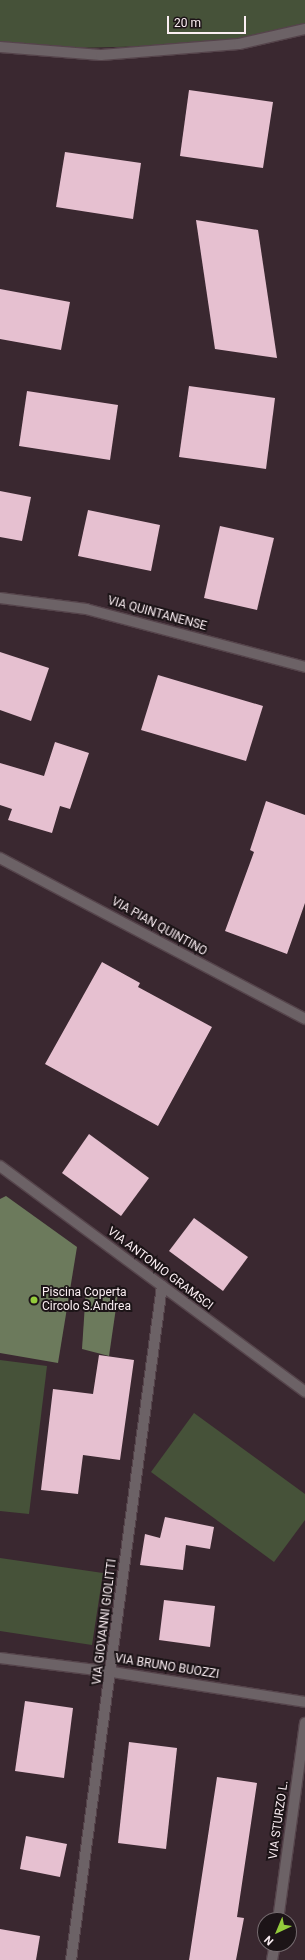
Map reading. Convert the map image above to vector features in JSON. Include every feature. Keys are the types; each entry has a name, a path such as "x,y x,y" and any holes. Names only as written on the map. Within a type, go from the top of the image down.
{"street":[{"path":"0,47 102,55 239,44 305,28"},
{"name":"VIA QUINTANENSE","path":"0,598 86,609 305,667"},
{"name":"VIA PIAN QUINTINO","path":"0,858 305,1019"},
{"name":"VIA ANTONIO GRAMSCI","path":"0,1166 305,1392"},
{"name":"VIA GIOVANNI GIOLITTI","path":"72,1960 112,1672 162,1286"},
{"name":"VIA BRUNO BUOZZI","path":"0,1658 112,1672 305,1702"},
{"name":"VIA STURZO L.","path":"279,1912 305,1723"}],"shaded area":[{"path":"0,0 305,0 305,26 239,44 31,49 0,47"},
{"name":"Piscina Coperta Circolo S.Andrea","path":"6,1196 77,1247 58,1363 0,1353 0,1199"},
{"path":"86,1289 118,1294 109,1356 82,1349"},
{"path":"0,1360 47,1366 29,1514 0,1511"},
{"path":"194,1413 305,1494 305,1520 274,1562 151,1472"},
{"path":"0,1558 103,1573 92,1645 0,1631"}],"building":[{"path":"189,90 273,102 263,168 180,156"},
{"path":"65,152 141,163 133,219 56,207"},
{"path":"196,220 258,230 277,358 215,349"},
{"path":"0,289 70,302 61,350 0,339"},
{"path":"189,386 275,398 266,469 179,457"},
{"path":"27,391 118,405 110,460 19,446"},
{"path":"0,491 31,497 22,541 0,537"},
{"path":"88,510 160,525 151,571 78,556"},
{"path":"220,526 274,538 257,610 204,598"},
{"path":"0,652 49,668 31,721 0,710"},
{"path":"158,675 263,706 246,761 141,730"},
{"path":"55,742 89,753 70,809 60,806 52,833 8,820 12,809 0,805 0,763 44,776"},
{"path":"266,801 305,815 305,903 287,954 225,931 254,852 250,850"},
{"path":"102,962 140,983 138,987 212,1027 158,1126 45,1064"},
{"path":"89,1134 149,1178 121,1216 62,1173"},
{"path":"194,1218 248,1257 223,1291 169,1251"},
{"path":"99,1355 134,1360 120,1460 83,1455 78,1494 41,1490 53,1389 93,1394"},
{"path":"165,1517 214,1527 210,1549 186,1545 183,1570 140,1565 145,1534 160,1538"},
{"path":"164,1600 215,1606 210,1647 159,1640"},
{"path":"25,1701 73,1708 64,1778 15,1771"},
{"path":"129,1742 177,1748 166,1849 118,1843"},
{"path":"217,1777 257,1783 237,1917 244,1918 236,1960 189,1960"},
{"path":"26,1836 67,1844 60,1877 20,1869"},
{"path":"0,1929 40,1936 36,1960 0,1960"}],"place":[{"name":"Piscina Coperta Circolo S.Andrea","path":"34,1300"}]}
